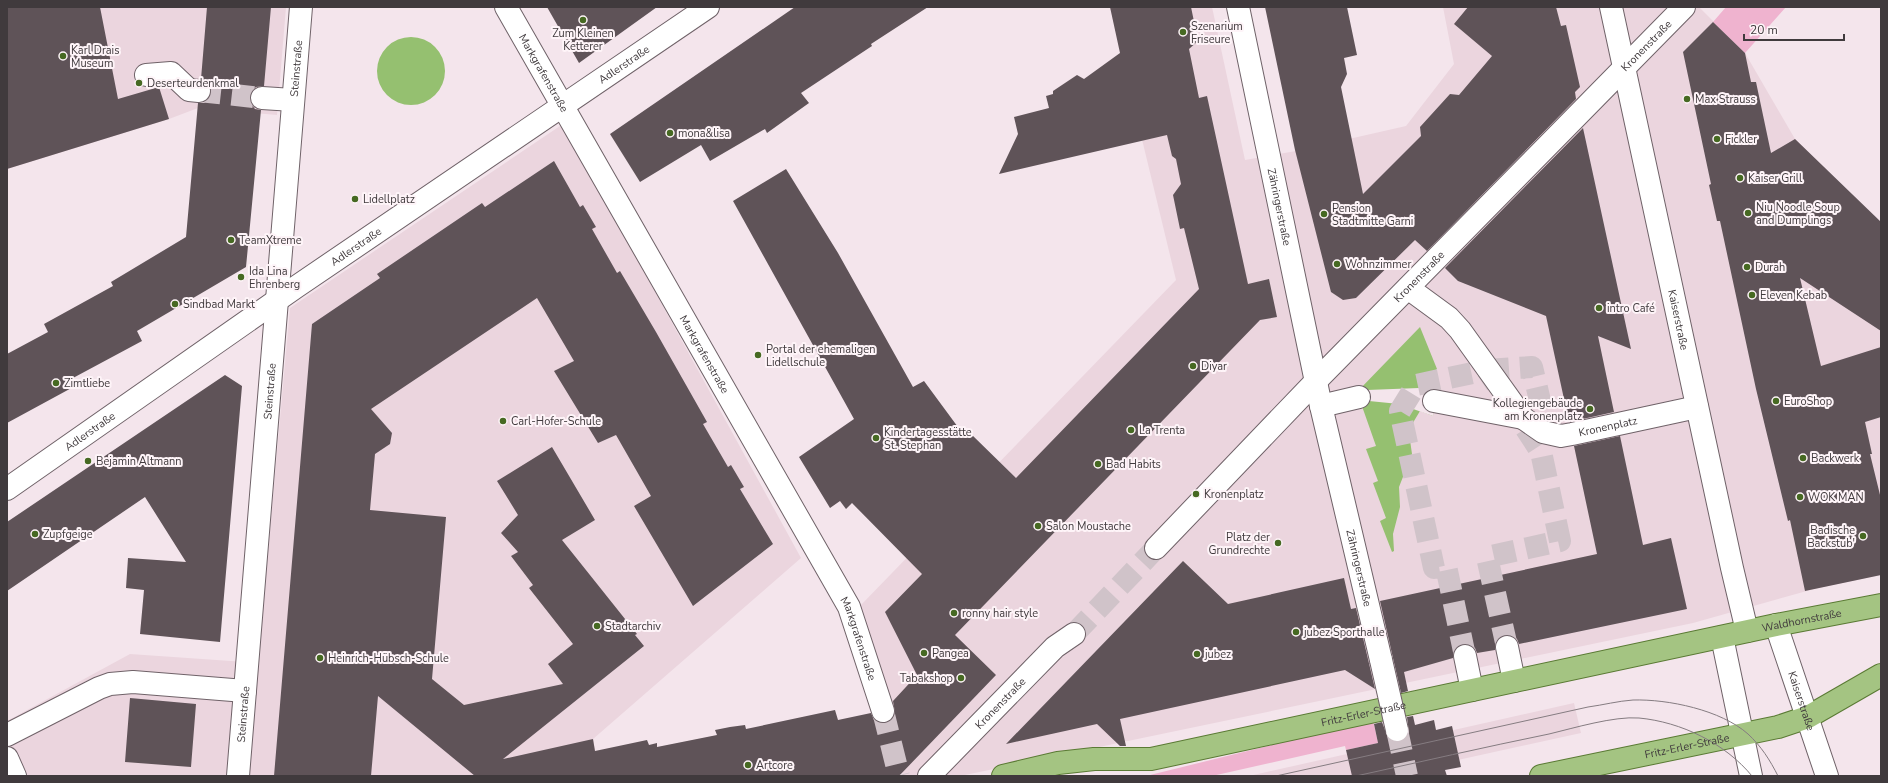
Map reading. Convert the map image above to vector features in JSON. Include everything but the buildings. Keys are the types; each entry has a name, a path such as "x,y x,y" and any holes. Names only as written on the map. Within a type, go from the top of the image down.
{"main road":[{"name":"Waldhornstraße","path":"1722,637 1881,605"},
{"name":"Fritz-Erler-Straße","path":"1003,776 1058,763 1094,759 1151,759 1722,637"},
{"path":"1808,717 1881,675"},
{"name":"Fritz-Erler-Straße","path":"1541,776 1742,735 1778,727 1808,717"}],"street":[{"name":"Steinstraße","path":"238,776 301,7"},
{"name":"Markgrafenstraße","path":"506,7 849,607 883,711"},
{"name":"Adlerstraße","path":"7,489 276,301 708,7"},
{"name":"Zähringerstraße","path":"1238,7 1321,406 1396,730"},
{"name":"Kaiserstraße","path":"1611,7 1747,632"},
{"name":"Kronenstraße","path":"1156,548 1316,382 1679,12"},
{"path":"146,75 171,73 189,90 199,91"},
{"path":"262,98 293,100"},
{"name":"Kronenplatz","path":"1408,288 1449,318 1460,330 1523,418 1543,432 1561,436 1697,407"},
{"path":"1321,406 1359,397"},
{"name":"Kronenplatz","path":"1434,401 1523,418"},
{"name":"Kaiserstraße","path":"1776,625 1827,776"},
{"name":"Kronenstraße","path":"929,776 1055,647 1074,634"},
{"path":"1722,637 1751,776"},
{"path":"1507,647 1514,681"},
{"path":"1465,656 1472,690"},
{"path":"7,735 99,688 110,684 133,682 245,691"},
{"path":"7,758 15,776"}],"shaded area":[{"path":"7,7 286,7 277,115 198,108 169,119 7,169"},
{"path":"1110,7 1212,7 1245,160 1296,151 1406,126 1454,64 1443,7 1699,7 1745,53 1795,139 1827,170 1836,301 1881,329 1881,575 1814,589 1693,623 960,776 903,776 860,606 1176,280"},
{"path":"1726,7 1786,7 1745,53 1713,22"},
{"path":"411,37 424,40 435,47 442,58 445,71 442,84 435,95 424,102 411,105 398,102 387,95 380,84 377,71 380,58 387,47 398,40"},
{"name":"Carl-Hofer-Schule","path":"563,124 801,558 593,739 600,776 7,776 7,721 130,654 258,663 290,308"},
{"path":"1420,327 1437,369 1431,373 1421,387 1435,388 1433,416 1420,411 1411,426 1409,433 1412,454 1399,487 1400,507 1393,534 1394,551 1392,552 1380,521 1386,518 1373,483 1378,481 1366,449 1376,446 1357,392"},
{"path":"1574,703 1581,733 1385,776 1249,776"},
{"path":"1373,720 1378,743 1346,750 1345,746 1212,776 1146,776"}],"pier":[{"path":"1435,388 1433,416 1399,404 1369,401 1367,390"}],"tunnel":[{"path":"199,91 262,98"},
{"path":"1487,370 1532,367 1541,405 1541,447"},
{"path":"1465,656 1446,566 1434,568 1400,411 1416,385 1487,370 1497,385"},
{"path":"1507,647 1487,557 1560,541 1541,452 1515,412"},
{"path":"1074,634 1156,548"},
{"path":"883,711 899,776"},
{"path":"1397,730 1407,776"}],"tram line":[{"path":"1276,776 1588,707 1633,700 1647,700 1678,704 1709,712 1724,718 1748,734 1757,743 1772,764 1778,776"},
{"path":"1356,776 1594,723 1629,718 1655,720 1686,729 1701,736 1729,754 1752,776"}],"place":[{"name":"Zum Kleinen Ketterer","path":"583,20"},
{"name":"Szenarium Friseure","path":"1183,32"},
{"name":"Karl Drais Museum","path":"63,56"},
{"name":"Deserteurdenkmal","path":"139,83"},
{"name":"Max Strauss","path":"1687,99"},
{"name":"mona&lisa","path":"670,133"},
{"name":"Fickler","path":"1717,139"},
{"name":"Kaiser Grill","path":"1740,178"},
{"name":"Lidellplatz","path":"355,199"},
{"name":"Niu Noodle Soup and Dumplings","path":"1748,213"},
{"name":"Pension Stadtmitte Garni","path":"1324,214"},
{"name":"TeamXtreme","path":"231,240"},
{"name":"Wohnzimmer","path":"1337,264"},
{"name":"Durah","path":"1747,267"},
{"name":"Ida Lina Ehrenberg","path":"241,277"},
{"name":"Eleven Kebab","path":"1752,295"},
{"name":"Sindbad Markt","path":"175,304"},
{"name":"intro Café","path":"1599,308"},
{"name":"Portal der ehemaligen Lidellschule","path":"758,355"},
{"name":"Diyar","path":"1193,366"},
{"name":"Zimtliebe","path":"56,383"},
{"name":"EuroShop","path":"1776,401"},
{"name":"Kollegiengebäude am Kronenplatz","path":"1590,409"},
{"name":"Carl-Hofer-Schule","path":"503,421"},
{"name":"La Trenta","path":"1131,430"},
{"name":"Kindertagesstätte St. Stephan","path":"876,438"},
{"name":"Backwerk","path":"1803,458"},
{"name":"Bejamin Altmann","path":"88,461"},
{"name":"Bad Habits","path":"1098,464"},
{"name":"Kronenplatz","path":"1196,494"},
{"name":"WOK MAN","path":"1800,497"},
{"name":"Salon Moustache","path":"1038,526"},
{"name":"Zupfgeige","path":"35,534"},
{"name":"Badische Backstub'","path":"1863,536"},
{"name":"Platz der Grundrechte","path":"1278,543"},
{"name":"ronny hair style","path":"954,613"},
{"name":"Stadtarchiv","path":"597,626"},
{"name":"jubez Sporthalle","path":"1296,632"},
{"name":"Pangea","path":"924,653"},
{"name":"jubez","path":"1197,654"},
{"name":"Heinrich-Hübsch-Schule","path":"320,658"},
{"name":"Tabakshop","path":"961,678"},
{"name":"Artcore","path":"748,765"}]}
